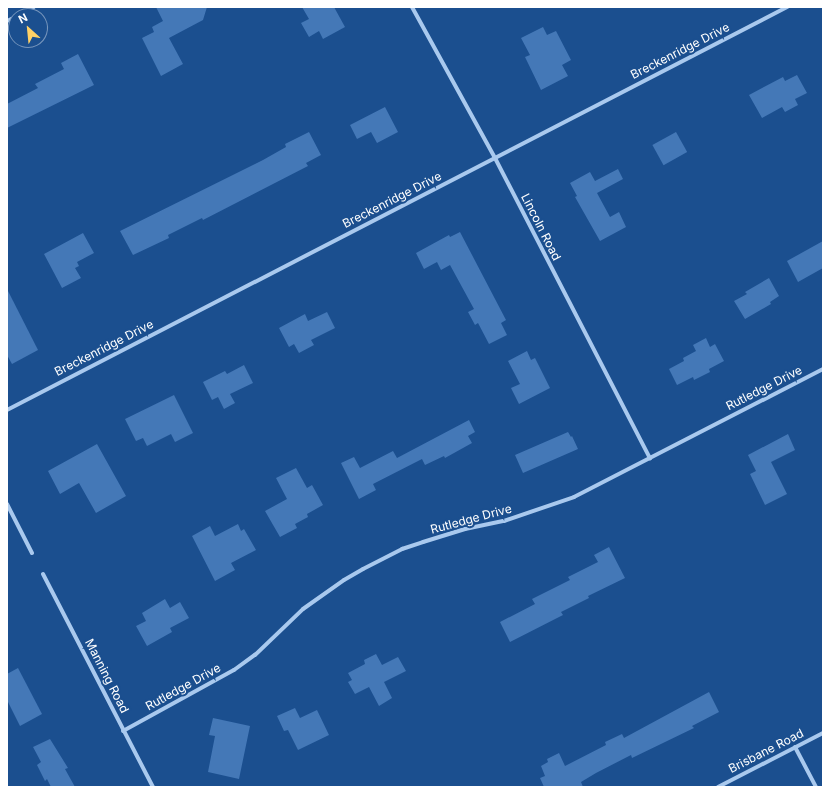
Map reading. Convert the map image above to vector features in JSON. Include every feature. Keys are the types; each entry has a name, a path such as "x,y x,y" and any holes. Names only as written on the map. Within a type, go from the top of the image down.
{"street":[{"name":"Lincoln Road","path":"412,7 494,158 650,458"},
{"name":"Breckenridge Drive","path":"7,410 787,7"},
{"name":"Rutledge Drive","path":"123,731 234,670 255,655 303,609 344,580 363,569 402,549 465,529 504,521 546,508 581,494 823,369"},
{"path":"7,504 32,553"},
{"name":"Manning Road","path":"43,574 153,787"},
{"name":"Brisbane Road","path":"718,787 823,733"},
{"path":"795,747 816,787"}],"building":[{"path":"156,7 207,7 203,20 169,38 183,64 161,76 142,38 154,32 152,27 163,21"},
{"path":"302,7 334,7 345,27 323,39 319,31 309,37 301,23 309,19"},
{"path":"543,27 547,35 556,31 571,60 562,65 568,76 541,90 525,57 530,55 521,38"},
{"path":"78,54 94,85 7,128 7,104 38,88 35,84 64,69 61,63"},
{"path":"797,75 807,93 795,99 798,105 785,112 782,107 762,118 749,95 783,77 785,81"},
{"path":"385,107 398,132 377,143 371,132 357,139 350,125"},
{"path":"309,132 321,155 306,163 308,166 203,220 202,218 168,235 169,238 133,255 120,231 263,160 286,147 285,144"},
{"path":"676,132 687,152 664,165 652,145"},
{"path":"618,169 623,179 597,193 610,217 619,212 626,227 600,241 575,197 577,196 570,183 590,172 595,181"},
{"path":"460,232 506,320 501,323 507,335 489,344 478,323 475,325 468,312 474,309 450,265 441,270 437,262 424,269 416,253 449,235 450,237"},
{"path":"83,233 94,253 77,262 79,266 75,268 81,278 62,288 44,254"},
{"path":"823,241 823,268 798,282 787,261"},
{"path":"769,278 779,296 770,302 771,304 745,319 734,301 747,294 745,292"},
{"path":"7,289 38,350 12,364 7,355"},
{"path":"327,312 335,328 311,340 314,345 299,353 294,344 289,347 279,328 305,314 308,321"},
{"path":"706,338 710,347 715,344 724,361 709,369 710,372 694,380 693,377 677,385 669,369 684,361 683,358 696,351 693,345"},
{"path":"527,351 531,360 535,358 550,388 519,404 511,388 520,384 508,361"},
{"path":"244,365 253,383 230,394 235,403 224,409 218,397 212,400 203,382 225,371 227,374"},
{"path":"174,395 193,433 175,442 171,434 147,446 143,438 136,441 125,419"},
{"path":"469,420 475,432 468,436 472,443 445,458 444,456 425,465 422,459 373,484 376,490 359,499 341,463 354,457 360,468 393,451 397,458"},
{"path":"568,432 571,437 572,436 578,449 523,473 515,455"},
{"path":"788,434 795,450 771,462 787,494 765,505 750,474 756,471 748,455"},
{"path":"97,444 126,496 96,513 79,483 60,494 48,471"},
{"path":"296,468 307,488 312,485 323,505 307,514 308,517 295,524 297,528 280,537 265,511 287,499 276,478"},
{"path":"238,524 241,531 244,529 256,550 231,563 235,570 215,581 192,536 210,526 215,536"},
{"path":"609,547 625,578 588,596 589,598 561,612 563,615 510,642 500,622 535,604 532,599 570,580 568,577 598,562 594,555"},
{"path":"165,599 170,608 180,602 189,618 170,628 172,632 147,646 136,626 146,621 142,613"},
{"path":"376,654 382,665 398,657 406,671 384,682 392,698 379,706 369,687 355,694 348,682 352,680 348,673 365,664 364,660"},
{"path":"18,668 42,714 20,726 7,700 7,674"},
{"path":"709,692 719,712 692,726 694,728 632,758 631,755 596,773 581,782 583,787 544,787 540,778 545,776 541,766 548,762 547,759 559,753 565,766 606,745 605,742 622,734 624,738"},
{"path":"295,708 300,718 317,710 329,735 298,750 288,730 284,731 277,716"},
{"path":"213,718 250,726 239,779 208,772 215,736 209,735"},
{"path":"50,739 68,768 65,769 75,787 51,787 47,779 45,781 37,765 41,762 33,747"}]}
